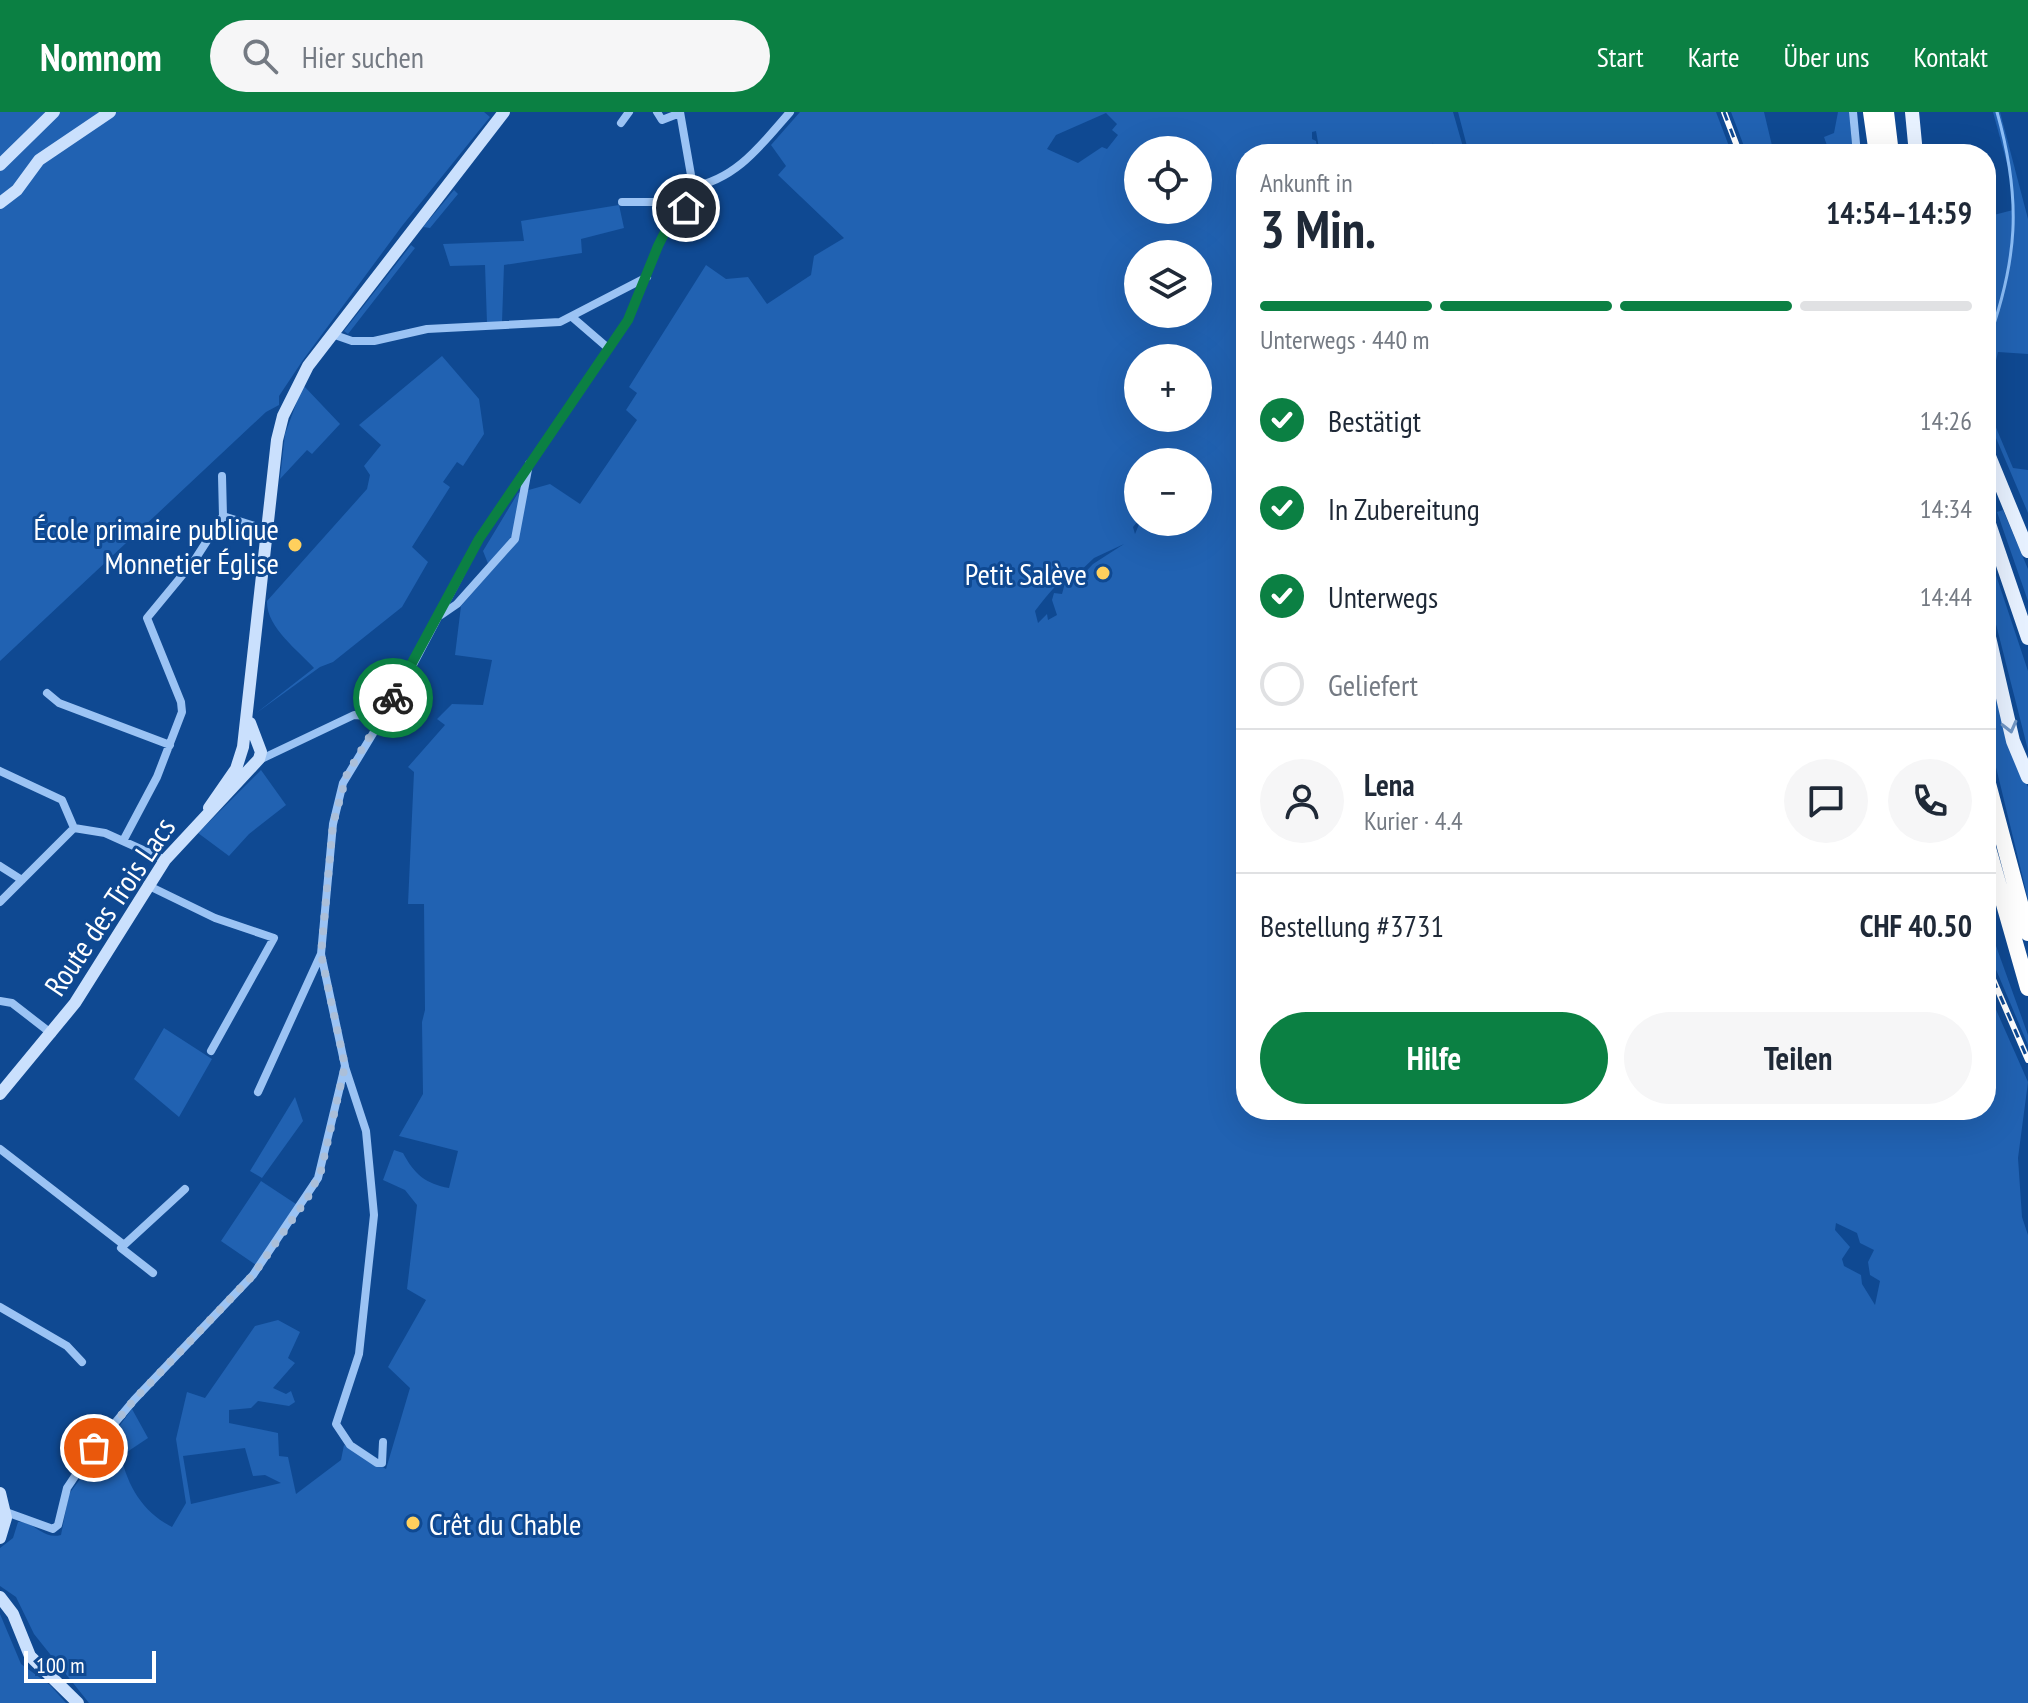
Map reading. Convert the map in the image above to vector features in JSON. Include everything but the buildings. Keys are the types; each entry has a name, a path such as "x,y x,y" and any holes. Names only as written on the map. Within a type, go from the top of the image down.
{"highway":[{"path":"1871,112 1876,144"},
{"path":"1886,112 1890,144"},
{"path":"1996,813 2028,933"},
{"path":"1996,876 2028,988"}],"main road":[{"path":"1912,112 1915,144"},
{"path":"1996,473 2028,551"},
{"path":"1996,544 2028,638"},
{"path":"1996,667 2013,741 2028,777"}],"street":[{"path":"0,165 54,112"},
{"path":"0,203 17,190 39,160 110,112"},
{"path":"381,717 354,715 282,749 252,753 249,715 279,429 297,382 308,366 504,112"},
{"path":"621,123 629,112"},
{"path":"258,1092 321,954 338,802 347,774 403,684 479,539 628,320 670,222 686,208 691,187 680,113 662,120 657,112"},
{"path":"691,187 708,184 744,163 790,112"},
{"path":"1853,112 1856,144"},
{"path":"622,202 657,202 686,208"},
{"path":"332,334 352,341 374,341 427,329 560,322 648,276"},
{"path":"572,317 608,348"},
{"path":"438,618 457,604 515,539 530,474 529,463"},
{"path":"123,841 170,745 182,706 147,618 186,573 223,516 222,476"},
{"path":"223,516 267,530"},
{"path":"47,693 59,703 170,745"},
{"name":"Route des Trois Lacs","path":"0,1094 52,1034 165,860 252,753"},
{"path":"0,771 62,800 74,828"},
{"path":"74,828 105,833 165,860"},
{"path":"0,902 74,828"},
{"path":"0,866 22,880"},
{"path":"147,885 225,922 274,938 211,1051"},
{"path":"321,954 345,1066 366,1131 374,1215 359,1354 336,1424 350,1445 377,1463 382,1463 385,1457 383,1442"},
{"name":"Route des Trois Lacs","path":"0,1001 12,1003 52,1034"},
{"path":"6,1512 53,1529 58,1525 67,1488 94,1448 134,1400 253,1275 318,1178 345,1066"},
{"path":"0,1149 124,1245"},
{"path":"153,1273 121,1248 185,1189"},
{"path":"0,1307 67,1346 82,1362"},
{"path":"0,1493 6,1512 0,1538"},
{"path":"0,1597 13,1614 30,1656 78,1703"}],"shaded area":[{"path":"0,112 484,112 490,117 402,226 303,360 279,396 279,405 266,412 0,661"},
{"path":"800,112 1453,112 1462,144 1318,144 1316,131 1312,132 1312,139 1316,144 1236,144 1236,1120 1996,1120 1996,1010 2028,1082 2018,1158 2022,1217 2028,1235 2028,1703 89,1703 34,1634 16,1597 0,1586 0,1548 13,1538 18,1522 29,1524 49,1535 61,1535 69,1494 132,1409 148,1438 121,1456 124,1467 138,1498 153,1514 172,1527 186,1503 176,1439 187,1392 205,1398 255,1326 278,1320 300,1332 288,1358 295,1363 273,1388 286,1394 291,1391 295,1402 289,1406 258,1401 251,1408 229,1410 229,1423 278,1433 279,1456 288,1457 296,1494 341,1460 344,1445 386,1469 410,1388 388,1367 426,1300 407,1289 417,1205 405,1190 383,1180 394,1150 403,1153 422,1177 449,1188 458,1151 399,1136 423,1094 424,904 408,904 414,772 408,767 445,725 437,719 452,704 483,705 492,660 455,655 461,606 491,571 483,551 518,493 550,484 580,504 637,420 626,410 637,393 629,387 706,265 726,279 748,277 767,304 811,275 814,256 844,238 778,175 786,166 771,145","holes":["1106,113 1117,124 1112,130 1118,135 1107,149 1102,147 1078,163 1047,149 1056,135","1124,544 1093,564 1078,580 1065,583 1062,594 1054,593 1052,600 1057,615 1048,620 1047,614 1038,623 1035,611 1055,587 1067,576 1074,577 1094,558","1836,1223 1857,1233 1860,1243 1874,1250 1868,1262 1870,1275 1880,1281 1875,1305 1862,1284 1861,1275 1844,1266 1842,1259 1850,1247 1835,1230","245,1448 253,1476 265,1475 281,1483 191,1504 183,1456"]},
{"path":"1458,112 1716,112 1728,144 1466,144"},
{"path":"1731,112 1764,112 1772,144 1743,144"},
{"path":"1838,112 1849,112 1852,144 1826,144 1824,137 1834,133"},
{"path":"1993,112 2000,112 2028,219 2028,354 1998,352 1996,361 1996,214 2013,210 2011,178"},
{"path":"454,190 458,194 430,228 423,227"},
{"path":"619,205 624,228 581,239 582,253 504,265 502,322 487,323 485,265 450,266 443,244 524,241 521,221"},
{"path":"411,245 415,248 348,334 344,331"},
{"path":"442,356 479,399 484,434 463,466 457,462 443,482 450,487 412,547 428,562 402,607 333,662 320,667 255,714 314,668 277,629 268,611 267,601 367,489 370,475 364,466 381,445 359,425"},
{"path":"303,385 340,424 312,454 307,450 280,479 285,434"},
{"path":"1996,428 2013,468 2028,470 2028,513 1996,438"},
{"path":"2003,510 2028,569 2028,601 1997,512"},
{"path":"1996,575 2028,671 2028,750 1996,624"},
{"path":"1996,691 2009,747 2028,787 2028,899 1996,767"},
{"path":"261,770 286,805 249,834 229,856 198,833"},
{"path":"1996,946 2028,1035 2028,1045 1996,970"},
{"path":"164,1028 212,1059 179,1117 134,1079"},
{"path":"295,1097 303,1121 262,1178 250,1171"},
{"path":"261,1181 299,1206 256,1265 221,1241"},
{"path":"0,1614 21,1664 50,1685 66,1703 0,1703"}],"waterway":[{"path":"1996,319 2005,286 2013,230 2010,174 1997,112"}],"railway":[{"path":"1724,112 1736,144"},
{"path":"1996,986 2028,1060"}],"way so far":[{"path":"94,1448 134,1400 168,1368 181,1349 253,1275 307,1199 321,1171 345,1066 321,954 333,824 347,774 393,698"}],"place":[{"name":"École primaire publique Monnetier Église","path":"295,545"},
{"name":"Petit Salève","path":"1103,573"},
{"name":"Crêt du Chable","path":"413,1523"}],"route":[{"path":"393,698 479,539 628,320 670,222 686,208"}]}
